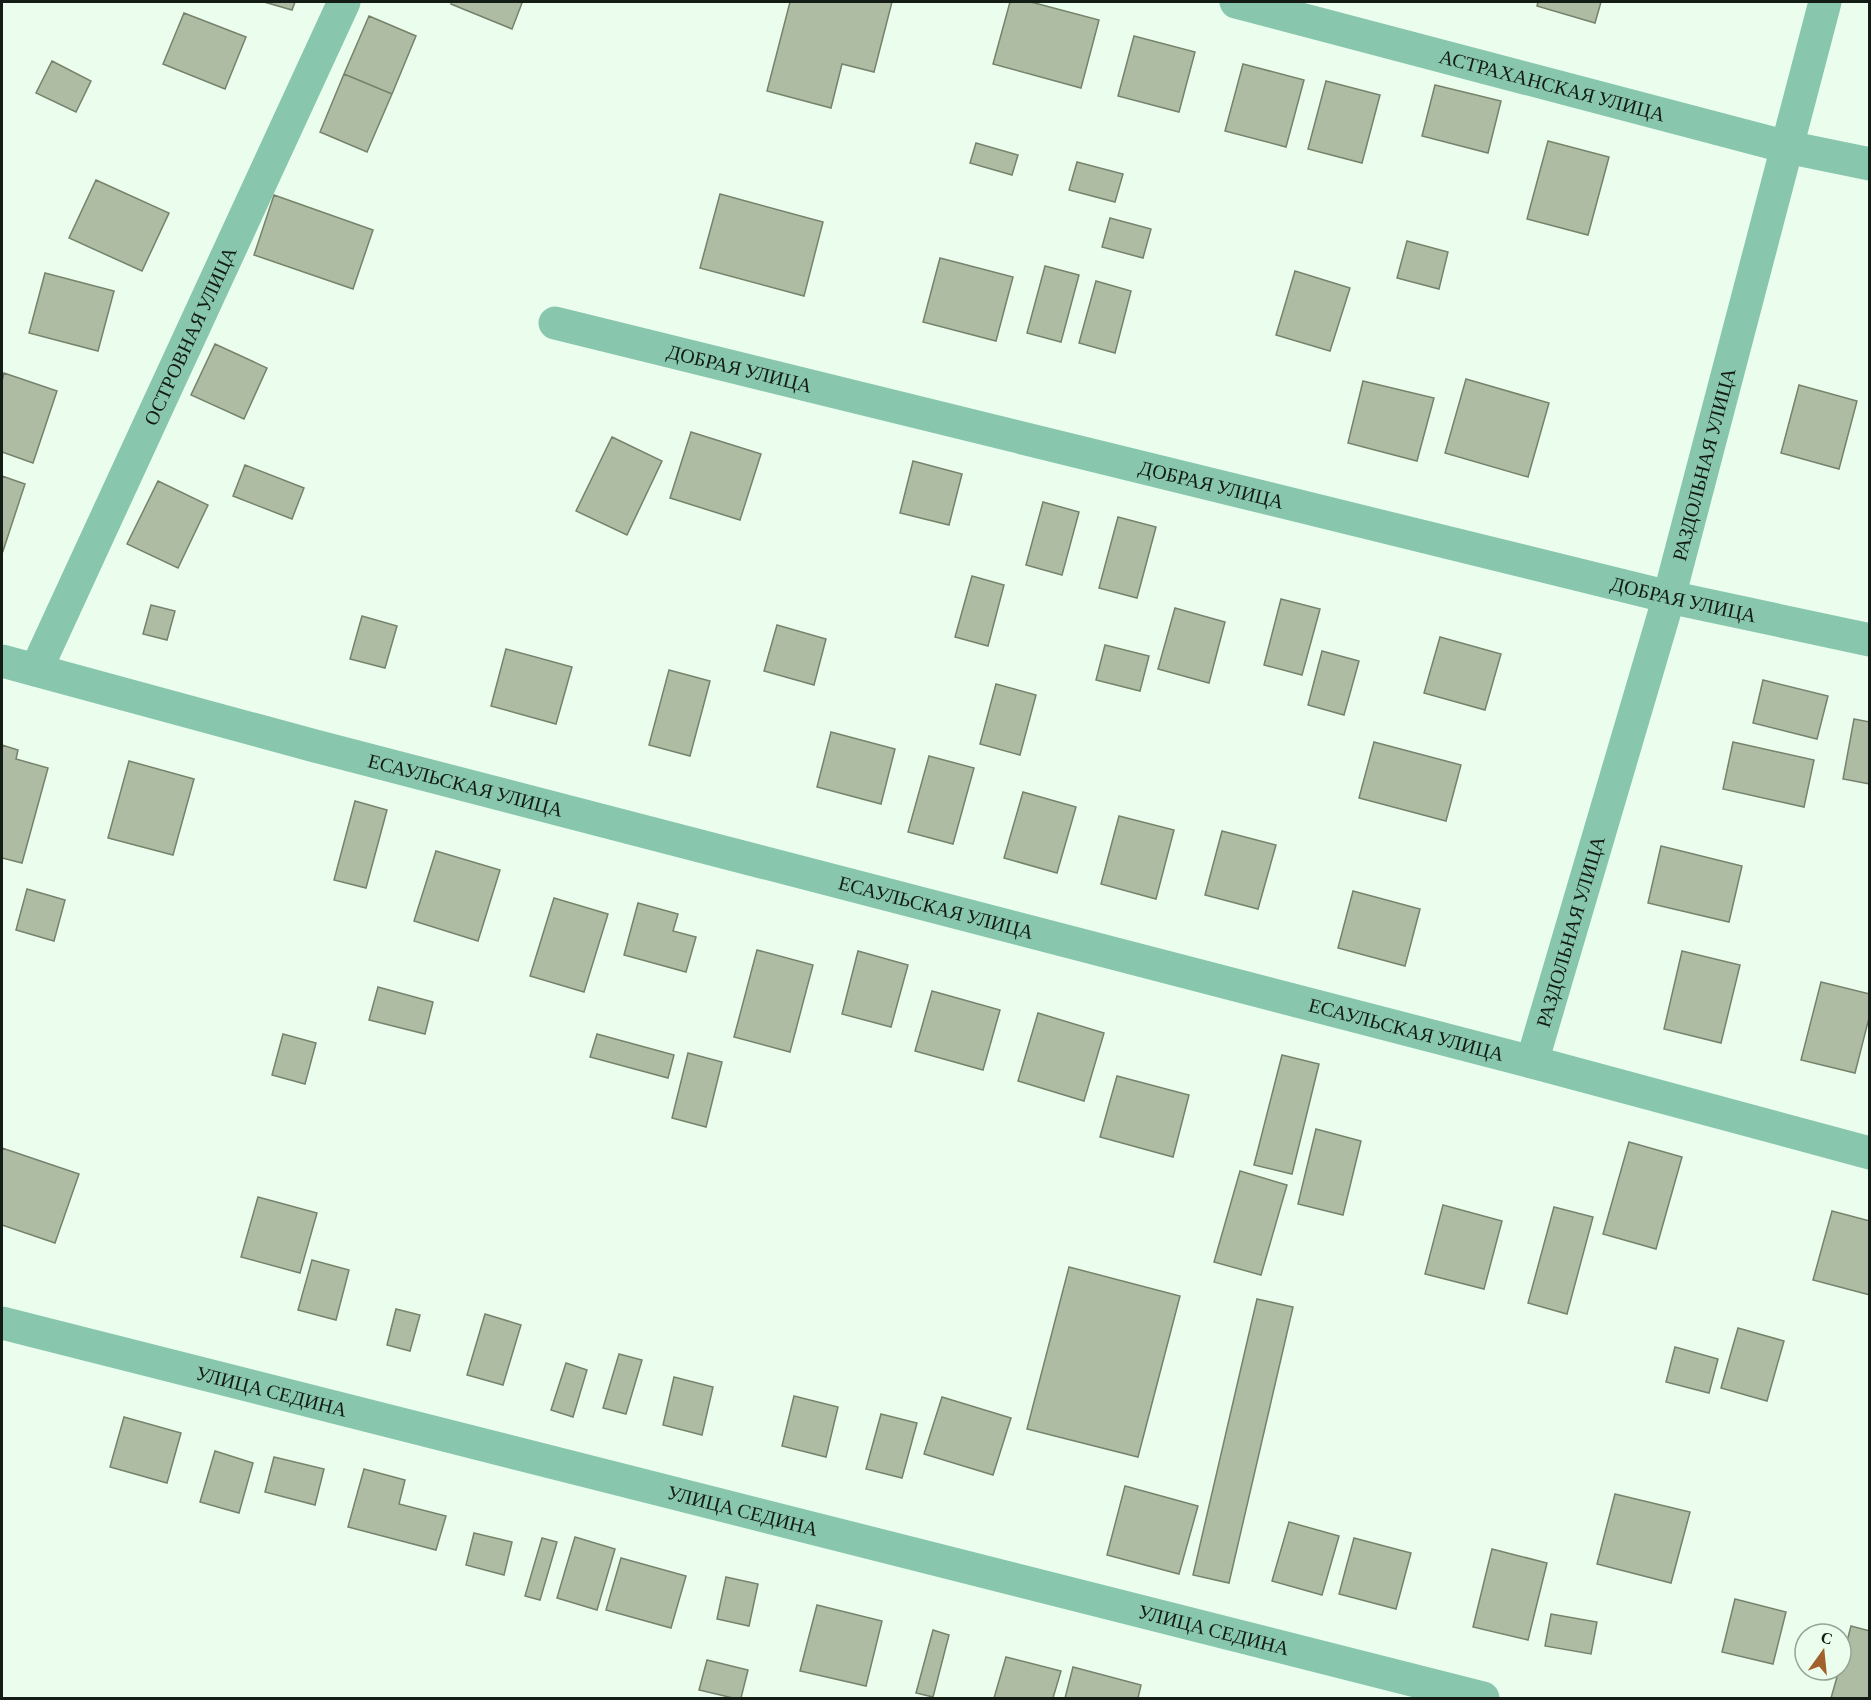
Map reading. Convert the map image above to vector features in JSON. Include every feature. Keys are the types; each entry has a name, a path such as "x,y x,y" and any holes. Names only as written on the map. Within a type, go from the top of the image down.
{"street":[{"name":"ОСТРОВНАЯ УЛИЦА","path":"36,670 344,2"},
{"name":"АСТРАХАНСКАЯ УЛИЦА","path":"1236,2 1787,147 1869,164"},
{"name":"РАЗДОЛЬНАЯ УЛИЦА","path":"1532,1062 1669,597 1825,2"},
{"name":"ДОБРАЯ УЛИЦА","path":"555,323 1669,597 1869,640"},
{"name":"ЕСАУЛЬСКАЯ УЛИЦА","path":"2,661 315,746 1532,1062 1869,1153"},
{"name":"УЛИЦА СЕДИНА","path":"2,1323 1483,1698"}],"building":[{"path":"264,2 295,2 292,10"},
{"path":"452,2 522,3 512,29 451,4"},
{"path":"790,2 892,2 874,72 842,64 831,108 767,91"},
{"path":"1010,2 1031,2 1099,20 1081,88 993,64"},
{"path":"1538,2 1601,2 1595,23 1537,6"},
{"path":"184,13 246,37 225,89 163,64"},
{"path":"369,16 416,36 392,94 344,74"},
{"path":"1134,36 1195,52 1179,112 1118,96"},
{"path":"52,61 91,81 76,112 36,93"},
{"path":"1243,64 1304,80 1286,147 1225,131"},
{"path":"344,74 392,94 367,152 320,132"},
{"path":"1326,81 1380,95 1362,163 1308,149"},
{"path":"1435,85 1501,101 1488,153 1422,136"},
{"path":"1548,141 1609,157 1588,235 1527,219"},
{"path":"976,143 1018,155 1012,175 970,163"},
{"path":"1077,162 1123,174 1115,202 1069,190"},
{"path":"96,180 169,213 142,271 69,238"},
{"path":"720,194 823,222 804,296 700,268"},
{"path":"274,195 373,230 353,289 254,255"},
{"path":"1110,218 1151,229 1143,258 1102,247"},
{"path":"1407,241 1448,252 1439,289 1397,278"},
{"path":"940,258 1013,277 996,341 923,322"},
{"path":"1045,266 1079,275 1061,342 1027,333"},
{"path":"1295,271 1350,288 1330,351 1276,335"},
{"path":"45,273 114,291 98,351 29,333"},
{"path":"1096,281 1131,291 1115,353 1079,343"},
{"path":"215,344 267,368 244,419 191,395"},
{"path":"4,373 57,391 33,463 2,452"},
{"path":"1466,379 1549,403 1528,477 1445,453"},
{"path":"1363,381 1434,398 1417,461 1348,443"},
{"path":"1799,385 1857,401 1839,469 1781,453"},
{"path":"691,432 761,454 740,520 670,498"},
{"path":"612,437 662,461 627,535 576,511"},
{"path":"913,461 962,474 949,525 900,513"},
{"path":"245,465 304,488 292,519 233,496"},
{"path":"2,476 25,484 3,551 2,550"},
{"path":"158,481 208,505 178,568 127,544"},
{"path":"1043,502 1079,512 1062,575 1026,565"},
{"path":"1118,517 1156,527 1137,598 1099,588"},
{"path":"972,576 1004,585 988,646 955,637"},
{"path":"1281,599 1320,609 1302,675 1264,665"},
{"path":"151,605 175,611 167,640 143,634"},
{"path":"1175,608 1225,622 1209,683 1158,669"},
{"path":"362,616 397,626 385,668 350,659"},
{"path":"777,625 826,639 814,685 764,671"},
{"path":"1440,637 1501,654 1485,710 1424,693"},
{"path":"1105,645 1149,656 1140,691 1096,680"},
{"path":"506,649 572,667 556,724 491,706"},
{"path":"1322,651 1359,661 1344,715 1308,705"},
{"path":"669,670 710,681 690,756 649,745"},
{"path":"1763,680 1828,696 1817,739 1753,723"},
{"path":"996,684 1036,695 1020,755 980,744"},
{"path":"1854,719 1870,722 1870,784 1843,779"},
{"path":"831,732 895,749 881,804 817,787"},
{"path":"1374,742 1461,765 1446,821 1359,798"},
{"path":"1733,742 1814,760 1804,807 1723,789"},
{"path":"2,745 18,750 16,759 48,768 22,863 2,858"},
{"path":"929,756 974,768 953,844 908,832"},
{"path":"129,761 194,779 173,855 108,838"},
{"path":"1023,792 1076,807 1057,873 1004,858"},
{"path":"355,801 387,810 366,888 334,880"},
{"path":"1119,816 1174,830 1156,899 1101,884"},
{"path":"1222,831 1276,845 1258,909 1205,895"},
{"path":"1661,846 1742,866 1729,922 1648,903"},
{"path":"436,851 500,870 478,941 414,921"},
{"path":"27,889 65,900 54,941 16,930"},
{"path":"1353,891 1420,909 1405,966 1338,948"},
{"path":"554,898 608,914 584,992 530,976"},
{"path":"638,903 678,914 673,931 696,937 686,972 624,955"},
{"path":"757,950 813,965 790,1052 734,1037"},
{"path":"858,951 908,965 891,1027 842,1014"},
{"path":"1682,951 1740,965 1721,1043 1664,1029"},
{"path":"1821,982 1870,994 1870,1014 1855,1073 1801,1060"},
{"path":"378,987 433,1002 425,1034 369,1020"},
{"path":"932,991 1000,1010 983,1070 915,1051"},
{"path":"1038,1013 1104,1033 1084,1101 1018,1081"},
{"path":"283,1034 316,1043 305,1084 272,1075"},
{"path":"597,1034 674,1055 668,1078 590,1057"},
{"path":"688,1053 722,1062 706,1127 672,1118"},
{"path":"1282,1055 1319,1064 1292,1174 1254,1165"},
{"path":"1117,1076 1189,1095 1173,1157 1100,1137"},
{"path":"1316,1129 1361,1141 1343,1215 1298,1204"},
{"path":"1629,1142 1682,1157 1656,1249 1603,1234"},
{"path":"2,1148 79,1174 55,1243 2,1225"},
{"path":"1240,1171 1287,1185 1261,1275 1214,1262"},
{"path":"258,1197 317,1213 300,1273 241,1257"},
{"path":"1443,1205 1502,1221 1484,1289 1425,1274"},
{"path":"1554,1207 1593,1217 1567,1314 1528,1303"},
{"path":"1832,1211 1870,1221 1870,1295 1813,1280"},
{"path":"312,1260 349,1270 336,1320 298,1310"},
{"path":"1069,1267 1180,1296 1138,1457 1027,1429"},
{"path":"1257,1299 1293,1307 1229,1583 1193,1575"},
{"path":"396,1309 420,1315 410,1351 387,1345"},
{"path":"485,1314 521,1325 503,1385 467,1375"},
{"path":"1738,1328 1784,1341 1767,1401 1721,1388"},
{"path":"1675,1347 1718,1359 1709,1393 1666,1382"},
{"path":"619,1354 642,1360 626,1414 603,1408"},
{"path":"566,1363 587,1370 573,1417 551,1410"},
{"path":"674,1377 713,1387 702,1435 663,1425"},
{"path":"794,1396 838,1407 826,1457 782,1446"},
{"path":"942,1397 1011,1418 993,1475 924,1454"},
{"path":"881,1414 917,1423 902,1478 866,1469"},
{"path":"124,1417 181,1433 167,1483 110,1467"},
{"path":"215,1451 253,1463 239,1513 200,1502"},
{"path":"274,1457 324,1469 315,1505 265,1492"},
{"path":"364,1469 405,1480 399,1504 446,1516 436,1550 348,1527"},
{"path":"1125,1486 1198,1506 1179,1574 1107,1555"},
{"path":"1615,1494 1690,1512 1671,1583 1597,1564"},
{"path":"1289,1522 1339,1536 1322,1595 1272,1581"},
{"path":"474,1533 512,1542 504,1575 466,1565"},
{"path":"575,1537 615,1549 597,1610 557,1598"},
{"path":"542,1538 557,1542 540,1600 525,1596"},
{"path":"1354,1538 1411,1553 1396,1609 1339,1594"},
{"path":"1492,1549 1547,1563 1528,1640 1473,1627"},
{"path":"621,1558 686,1576 671,1628 606,1610"},
{"path":"726,1577 758,1584 749,1626 717,1619"},
{"path":"1735,1599 1786,1612 1773,1664 1722,1652"},
{"path":"817,1605 882,1621 866,1686 800,1671"},
{"path":"1551,1614 1597,1622 1591,1654 1545,1646"},
{"path":"1853,1627 1870,1631 1870,1698 1831,1698 1836,1682 1853,1682"},
{"path":"933,1630 949,1635 933,1697 916,1693"},
{"path":"1006,1657 1061,1671 1053,1698 994,1698"},
{"path":"707,1660 748,1670 741,1698 699,1690"},
{"path":"1073,1667 1141,1685 1138,1698 1065,1698"}]}
